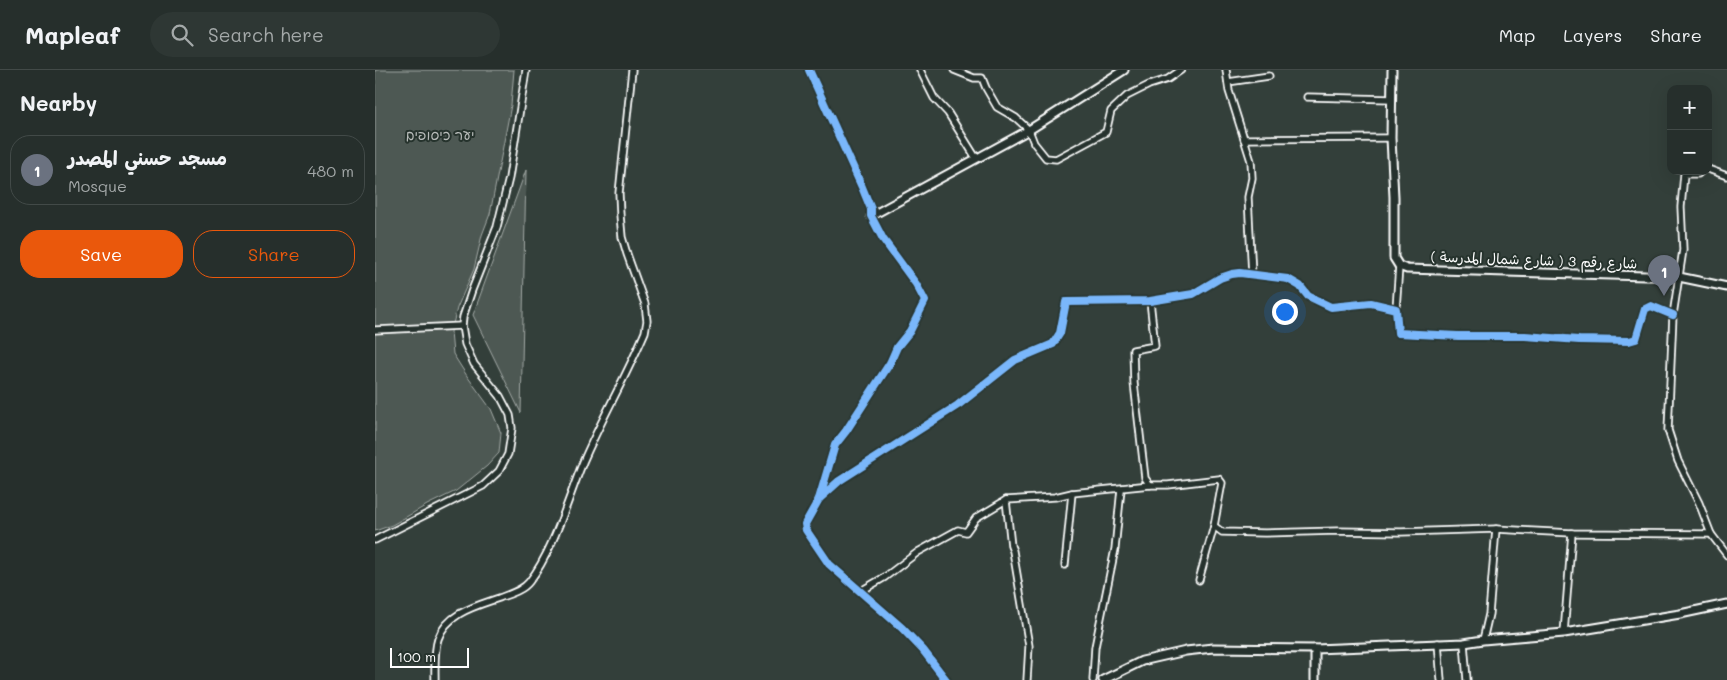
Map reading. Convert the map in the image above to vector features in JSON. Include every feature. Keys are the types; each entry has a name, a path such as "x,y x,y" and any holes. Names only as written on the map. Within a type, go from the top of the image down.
{"street":[{"path":"375,540 483,486 499,471 508,454 512,428 510,415 500,396 474,364 465,344 462,326 472,290 497,228 509,178 526,70"},
{"path":"435,680 436,651 439,638 446,626 457,615 470,608 512,593 526,585 535,575 548,549 584,460 645,332 647,321 645,304 627,254 620,215 619,193 631,70"},
{"path":"809,70 862,187 871,209 871,216 883,239 916,284 925,301 910,331 897,347 890,363 846,431 835,444 819,499 805,524 806,530 829,564 908,633 946,680"},
{"path":"920,70 934,98 948,113 976,158"},
{"path":"954,70 974,78 982,78 997,107 1016,118 1029,130 1034,143 1045,158 1056,159 1106,132 1111,111 1127,96 1149,85 1167,80 1181,70"},
{"path":"871,216 1029,130 1124,70"},
{"path":"1226,70 1251,161 1252,178 1248,198 1252,275"},
{"path":"1392,70 1391,138 1394,197 1394,258 1399,266 1396,309 1398,333 1458,336 1525,336 1579,340 1629,340 1636,339 1645,309 1651,306 1673,315"},
{"path":"1228,82 1269,76"},
{"path":"1307,97 1392,99"},
{"path":"1244,139 1391,138"},
{"path":"1712,170 1727,176"},
{"path":"1684,175 1681,207 1683,250 1673,315 1668,430 1678,461 1699,503 1711,534 1727,555"},
{"name":"شارع رقم 3 ( شارع شمال المدرسة )","path":"1399,266 1407,269 1679,277 1727,287"},
{"path":"819,499 839,481 958,405 1015,360 1053,344 1060,333 1066,302 1150,302 1193,294 1232,274 1288,279 1300,286 1308,296 1331,306 1371,303 1396,309"},
{"path":"1150,302 1155,346 1133,350 1134,383 1145,478 1150,485"},
{"path":"375,330 462,326"},
{"path":"861,591 885,577 918,552 958,530 966,532 976,518 1006,500 1219,479 1222,483 1214,526 1199,580"},
{"path":"1093,680 1095,647 1115,549 1121,489"},
{"path":"1065,565 1072,493"},
{"path":"1006,500 1011,546 1029,646 1027,680"},
{"path":"1214,526 1222,532 1401,532 1496,529 1572,533 1711,534"},
{"path":"1483,640 1489,614 1496,529"},
{"path":"1564,633 1572,533"},
{"path":"1103,680 1141,661 1186,651 1213,648 1315,649 1463,643 1564,633 1680,614 1727,604"},
{"path":"1438,643 1441,680"},
{"path":"1463,643 1467,680"},
{"path":"1315,649 1315,680"}],"green space":[{"name":"יער כיסופים","path":"375,70 514,70 511,105 490,214 482,235 474,269 457,308 451,332 453,354 491,409 501,433 499,453 487,466 456,491 392,525 375,531"},
{"path":"526,170 521,413 473,315"}],"cycle path":[{"path":"809,70 862,187 871,209 871,216 883,239 916,284 925,301 910,331 897,347 890,363 835,445 819,499 805,524 806,530 829,564 902,628 923,650 946,680"},
{"path":"819,499 839,481 958,405 1015,360 1053,344 1060,333 1066,302 1150,301 1193,294 1220,278 1240,273 1288,279 1300,286 1308,296 1331,307 1371,303 1396,309 1398,333 1629,341 1636,339 1645,309 1651,306 1673,315"}],"place":[{"name":"مسجد حسني المصدر","path":"1664,296"}]}
